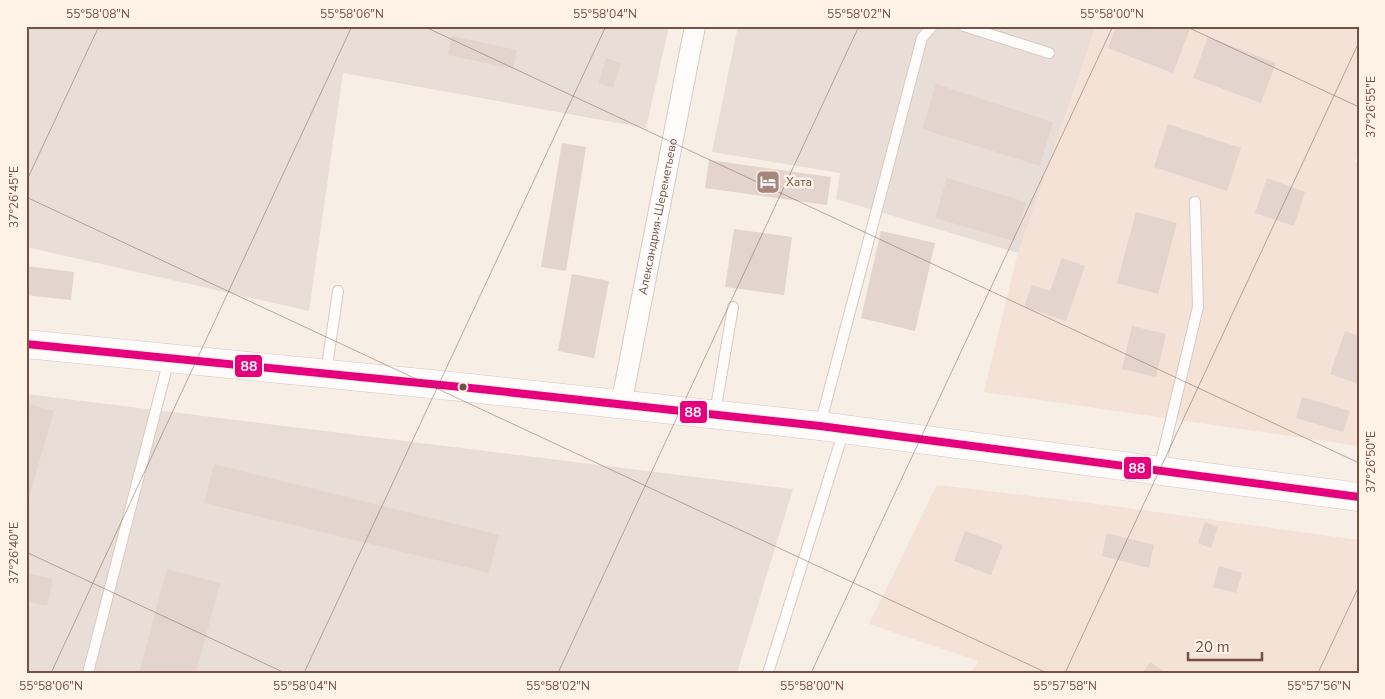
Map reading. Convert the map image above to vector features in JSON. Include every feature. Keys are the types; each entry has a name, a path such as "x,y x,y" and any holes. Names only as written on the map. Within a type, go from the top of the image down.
{"main road":[{"path":"26,344 714,414 1359,497"}],"street":[{"name":"Александрия-Шереметьево","path":"621,405 695,26"}],"lane":[{"path":"768,673 832,428 922,38 932,26"},
{"path":"964,26 1049,53"},
{"path":"1159,470 1198,307 1195,202"},
{"path":"326,374 338,291"},
{"path":"714,414 733,307"},
{"path":"88,673 169,358"}],"shaded area":[{"path":"26,26 669,26 646,128 343,73 309,311 26,247"},
{"path":"738,26 1096,26 1018,253 836,199 840,173 712,152"},
{"path":"1096,26 1359,26 1359,149 1355,162 1359,164 1359,446 984,392 1018,252"},
{"path":"26,394 793,489 737,673 26,673"},
{"path":"937,485 1091,503 1359,540 1359,673 971,673 978,661 869,624"}],"building":[{"path":"1116,26 1184,26 1190,29 1173,73 1108,48"},
{"path":"452,36 517,50 513,69 448,55"},
{"path":"1208,37 1276,63 1261,103 1193,78"},
{"path":"606,58 621,63 613,88 598,83"},
{"path":"936,84 1053,122 1040,166 922,129"},
{"path":"1168,124 1241,148 1227,191 1154,167"},
{"path":"562,143 586,147 566,271 541,267"},
{"name":"Хата","path":"709,160 831,177 827,205 705,188"},
{"path":"947,178 1026,202 1014,241 935,218"},
{"path":"1267,178 1305,192 1294,226 1255,213"},
{"path":"1136,212 1177,223 1158,294 1117,283"},
{"path":"734,229 792,237 784,295 725,287"},
{"path":"881,231 935,243 915,331 861,318"},
{"path":"1062,258 1085,266 1066,321 1024,307 1032,285 1050,291"},
{"path":"26,266 74,272 71,300 26,295"},
{"path":"572,274 609,281 594,358 558,351"},
{"path":"1132,326 1166,334 1156,377 1122,369"},
{"path":"1345,331 1359,336 1359,384 1330,374"},
{"path":"1302,397 1350,411 1343,432 1296,418"},
{"path":"26,403 54,411 27,504 26,504"},
{"path":"214,464 499,535 489,573 204,503"},
{"path":"1205,522 1218,527 1211,548 1198,543"},
{"path":"965,531 1003,545 991,575 954,561"},
{"path":"1107,533 1154,545 1149,568 1102,556"},
{"path":"1219,566 1242,573 1236,593 1213,587"},
{"path":"167,569 220,583 196,673 139,673"},
{"path":"26,573 53,579 47,606 26,601"},
{"path":"1150,662 1166,673 1143,673"}],"transit line":[{"name":"88","path":"26,344 461,387 820,426 1359,497"}],"place":[{"name":"Хата","path":"768,182"}]}
